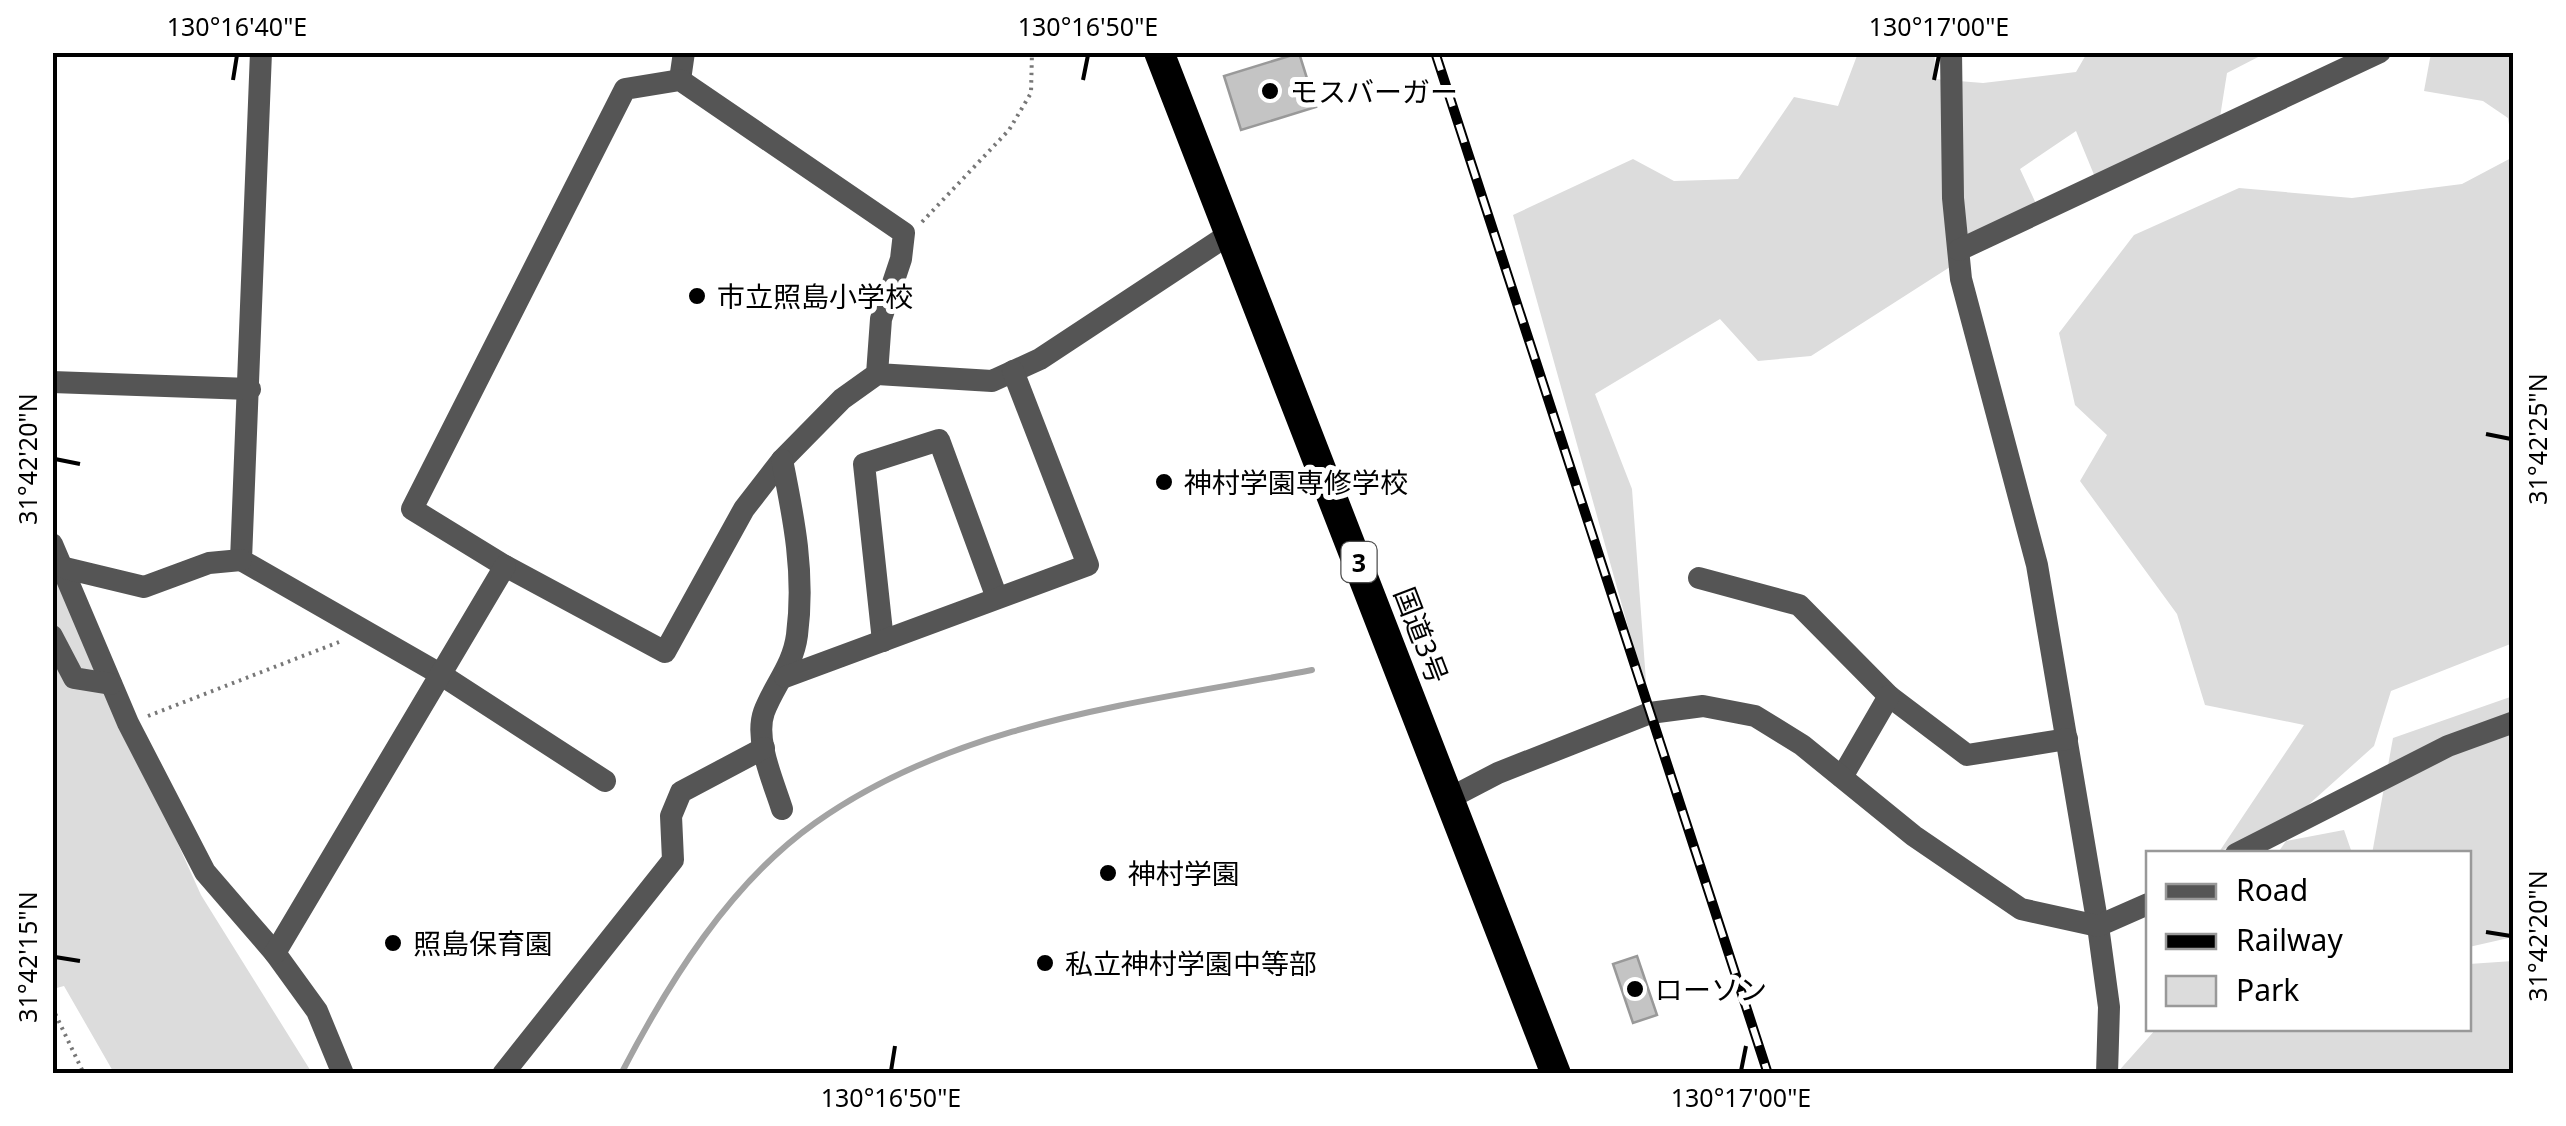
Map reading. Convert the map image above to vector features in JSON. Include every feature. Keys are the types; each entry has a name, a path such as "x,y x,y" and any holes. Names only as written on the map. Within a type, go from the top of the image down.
{"highway":[{"name":"国道3号","path":"1159,52 1556,1074"}],"street":[{"path":"241,560 261,52"},
{"path":"680,80 684,52"},
{"path":"1951,52 1952,164 1959,250 1981,364 2016,474 2037,565 2098,926 2109,1007 2107,1074"},
{"path":"1959,250 2380,52"},
{"path":"877,374 881,319 907,238 680,80 625,89 412,509 505,566 666,652 744,509 782,460 842,399 877,374 992,381 1040,360 1231,233"},
{"path":"785,677 1088,565 1013,372"},
{"path":"52,382 250,389"},
{"path":"882,641 864,464 939,440 997,598"},
{"path":"782,460 801,555 796,639 785,677 762,715 764,748 782,810"},
{"path":"52,544 66,568 128,724 205,872 275,954 317,1011 343,1074"},
{"path":"66,568 144,587 208,562 241,560 440,674 606,781"},
{"path":"275,954 505,566"},
{"path":"1699,578 1798,605 1889,696 1967,755 2066,739"},
{"path":"52,636 74,678 111,684"},
{"path":"1842,777 1889,696"},
{"path":"1450,798 1498,773 1672,707 1703,706 1756,716 1842,777 1927,846 2021,909 2098,926 2146,905"},
{"path":"2242,851 2448,746 2514,722"},
{"path":"503,1074 673,860 671,816 681,792 764,748"}],"path":[{"path":"907,238 1009,130 1031,92 1032,52"},
{"path":"128,724 367,631"},
{"path":"52,1007 84,1074"}],"green space":[{"path":"1858,53 1935,53 1934,79 1983,83 2076,72 2087,53 2266,53 2227,73 2220,117 2097,182 2076,131 2020,169 2039,210 1811,356 1758,361 1720,319 1595,394 1632,489 1647,695 1513,215 1633,159 1674,181 1738,179 1794,97 1838,106"},
{"path":"2431,53 2513,53 2513,151 2508,118 2483,101 2424,91"},
{"path":"2513,157 2513,643 2391,691 2374,746 2307,806 2220,851 2304,725 2205,705 2177,614 2080,481 2107,435 2075,405 2059,333 2134,235 2239,188 2352,198 2462,184"},
{"path":"52,564 201,895 312,1073 114,1073 64,986 53,989"},
{"path":"2513,696 2513,937 2471,947 2471,851 2373,851 2393,738"},
{"path":"2344,830 2351,851 2279,851 2286,841"},
{"path":"2513,961 2513,1073 2116,1074 2154,1031 2471,1031 2471,964"}],"building":[{"name":"モスバーガー","path":"1299,53 1316,107 1241,130 1224,76"},
{"name":"ローソン","path":"1637,956 1657,1015 1633,1023 1613,964"}],"waterway":[{"path":"621,1074 681,970 755,875 815,823 871,788 930,760 1054,720 1312,670"}],"railway":[{"path":"1435,52 1768,1074"}],"place":[{"name":"モスバーガー","path":"1270,91"},
{"name":"市立照島小学校","path":"697,296"},
{"name":"神村学園専修学校","path":"1164,482"},
{"name":"神村学園","path":"1108,873"},
{"name":"照島保育園","path":"393,943"},
{"name":"私立神村学園中等部","path":"1045,963"},
{"name":"ローソン","path":"1635,989"}]}
